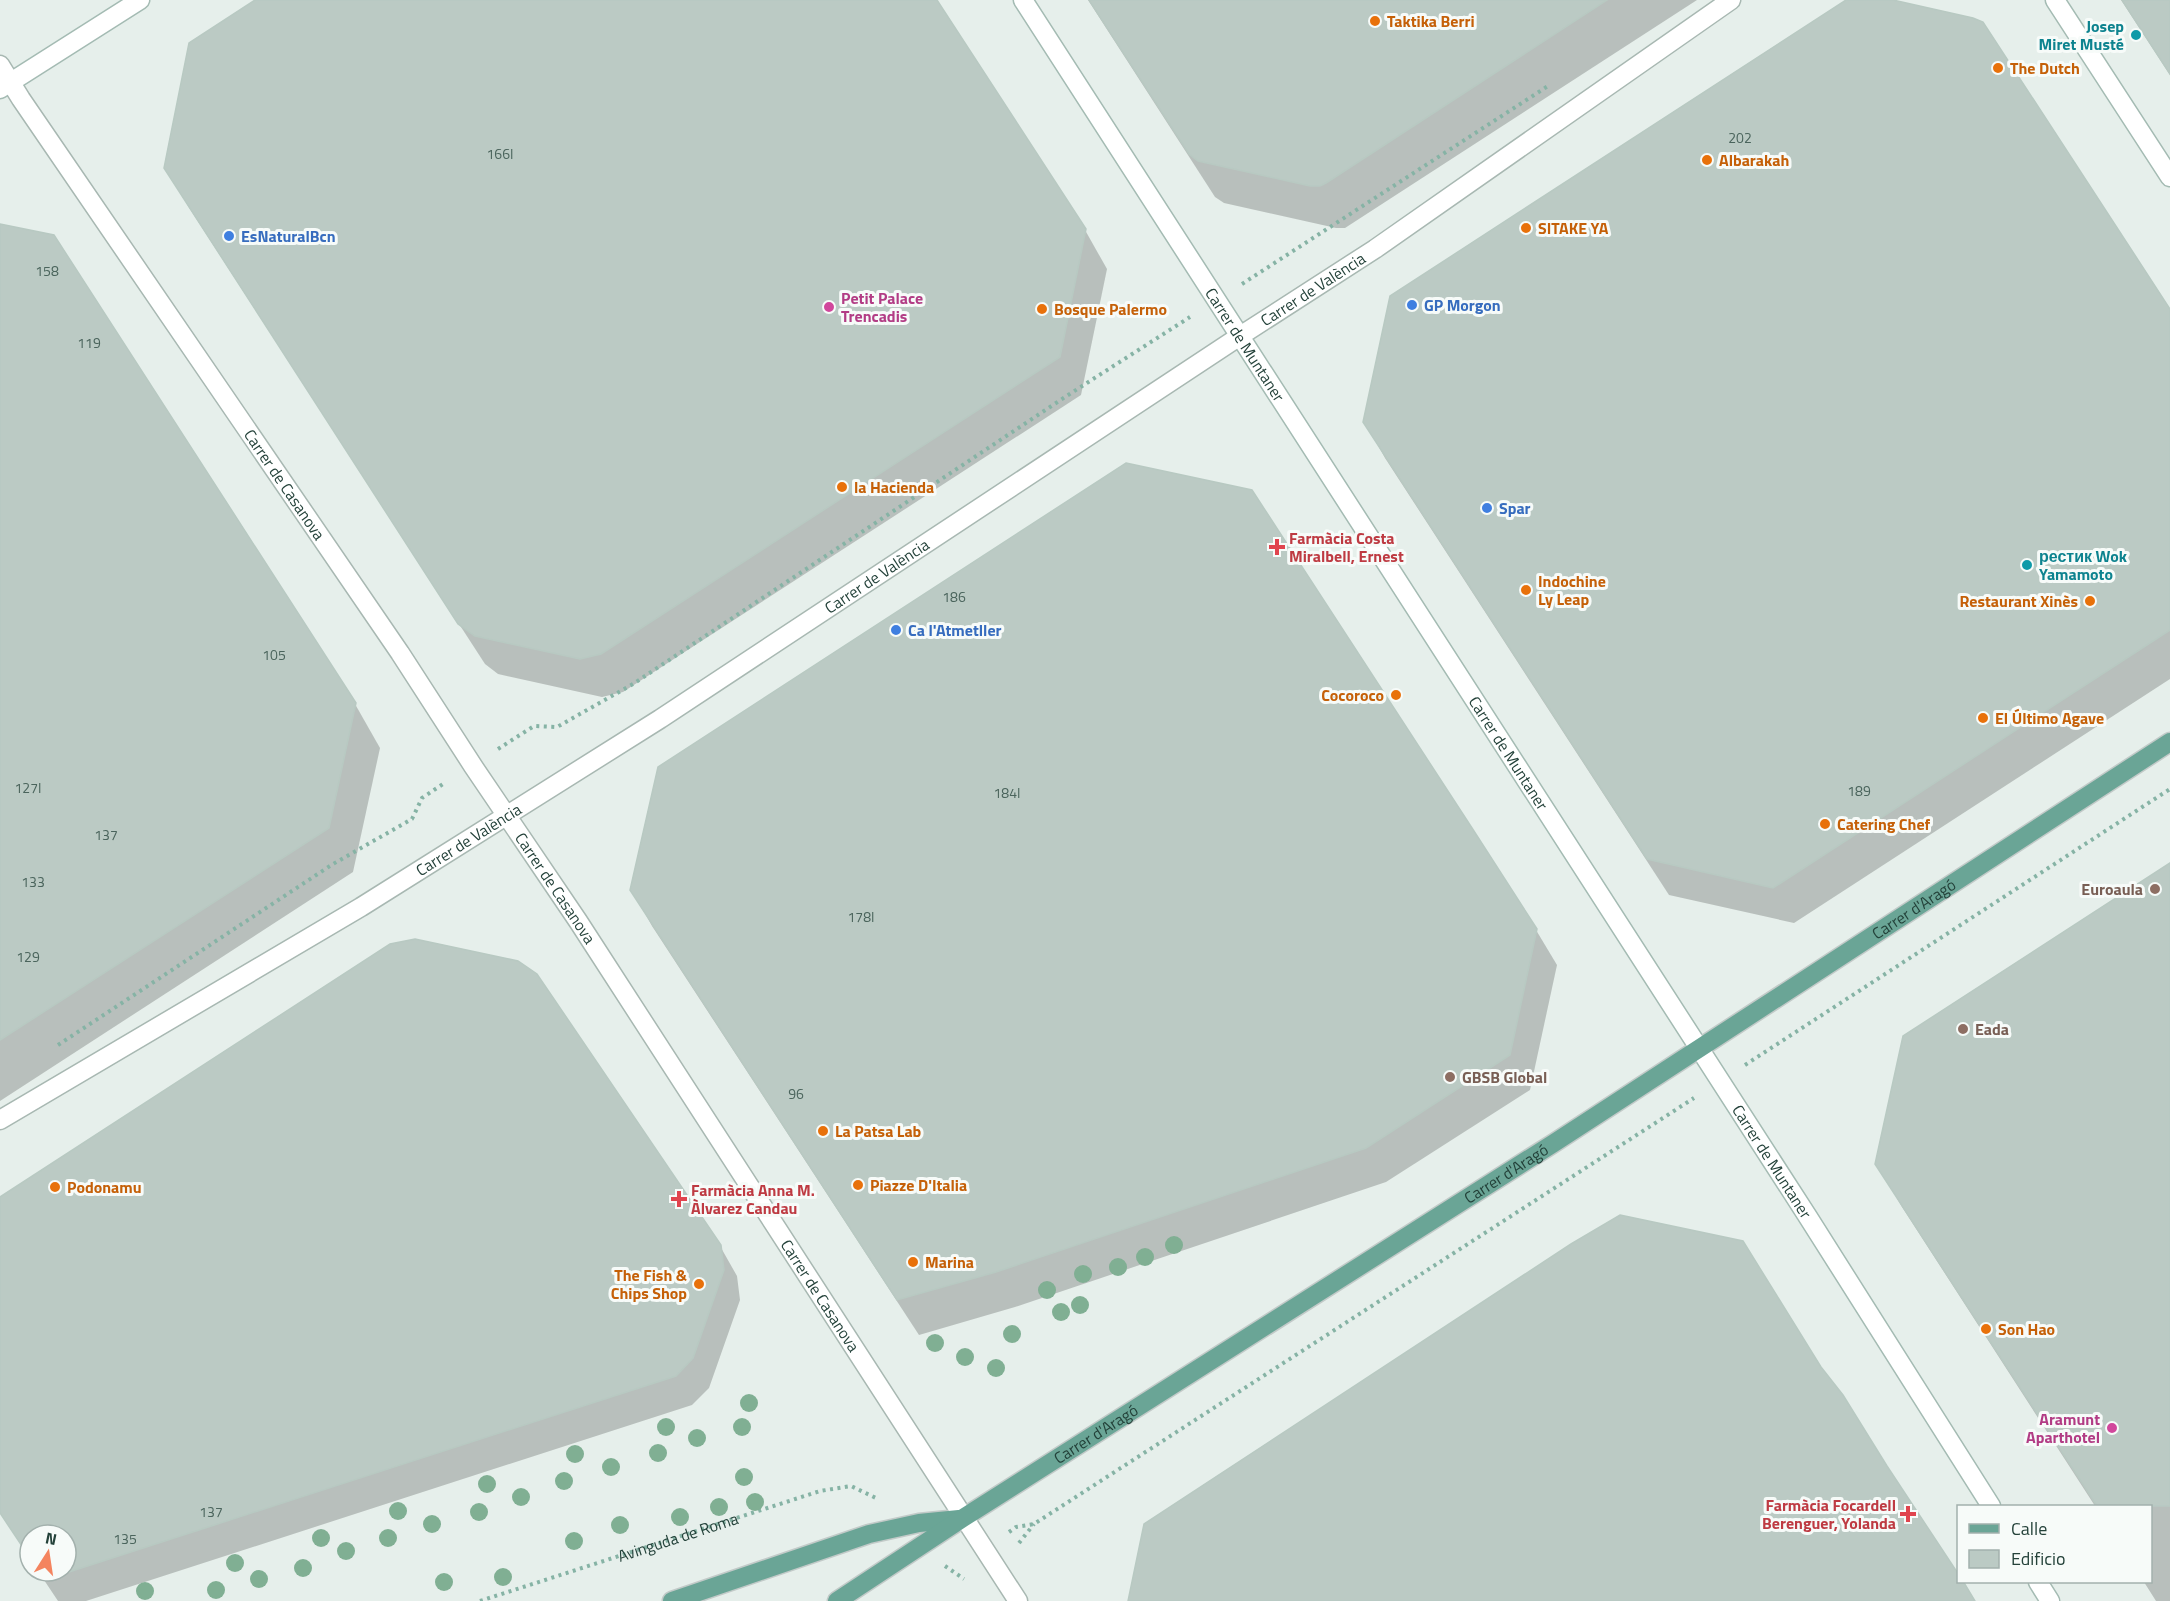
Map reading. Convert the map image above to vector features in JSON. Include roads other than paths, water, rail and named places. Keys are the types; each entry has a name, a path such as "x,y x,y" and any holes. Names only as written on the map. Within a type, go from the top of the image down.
{"main road":[{"name":"Carrer d'Aragó","path":"837,1601 963,1518 1554,1143 2170,742"},
{"path":"672,1601 869,1534 919,1523 963,1518"}],"street":[{"path":"5,86 140,0"},
{"name":"Carrer de Muntaner","path":"1023,0 1699,1048 1990,1505"},
{"name":"Carrer de València","path":"0,1120 361,908 670,712 1240,336 1376,249 1731,0"},
{"path":"2055,0 2170,177"},
{"name":"Carrer de Casanova","path":"0,65 5,86 393,643 473,766 579,921 1018,1601"},
{"path":"2039,1583 2050,1601"}],"place":[{"name":"Taktika Berri","path":"1375,21"},
{"name":"Josep Miret Musté","path":"2136,35"},
{"name":"The Dutch","path":"1998,68"},
{"name":"Albarakah","path":"1707,160"},
{"name":"SITAKE YA","path":"1526,228"},
{"name":"EsNaturalBcn","path":"229,236"},
{"name":"GP Morgon","path":"1412,305"},
{"name":"Petit Palace Trencadis","path":"829,307"},
{"name":"Bosque Palermo","path":"1042,309"},
{"name":"la Hacienda","path":"842,487"},
{"name":"Spar","path":"1487,508"},
{"name":"Farmàcia Costa Miralbell, Ernest","path":"1277,547"},
{"name":"рестик Wok Yamamoto","path":"2027,565"},
{"name":"Indochine Ly Leap","path":"1526,590"},
{"name":"Restaurant Xinès","path":"2090,601"},
{"name":"Ca l'Atmetller","path":"896,630"},
{"name":"Cocoroco","path":"1396,695"},
{"name":"El Último Agave","path":"1983,718"},
{"name":"Catering Chef","path":"1825,824"},
{"name":"Euroaula","path":"2155,889"},
{"name":"Eada","path":"1963,1029"},
{"name":"GBSB Global","path":"1450,1077"},
{"name":"La Patsa Lab","path":"823,1131"},
{"name":"Piazze D'Italia","path":"858,1185"},
{"name":"Podonamu","path":"55,1187"},
{"name":"Farmàcia Anna M. Àlvarez Candau","path":"679,1199"},
{"name":"Marina","path":"913,1262"},
{"name":"The Fish & Chips Shop","path":"699,1284"},
{"name":"Son Hao","path":"1986,1329"},
{"name":"Aramunt Aparthotel","path":"2112,1428"},
{"name":"Farmàcia Focardell Berenguer, Yolanda","path":"1908,1514"}]}
